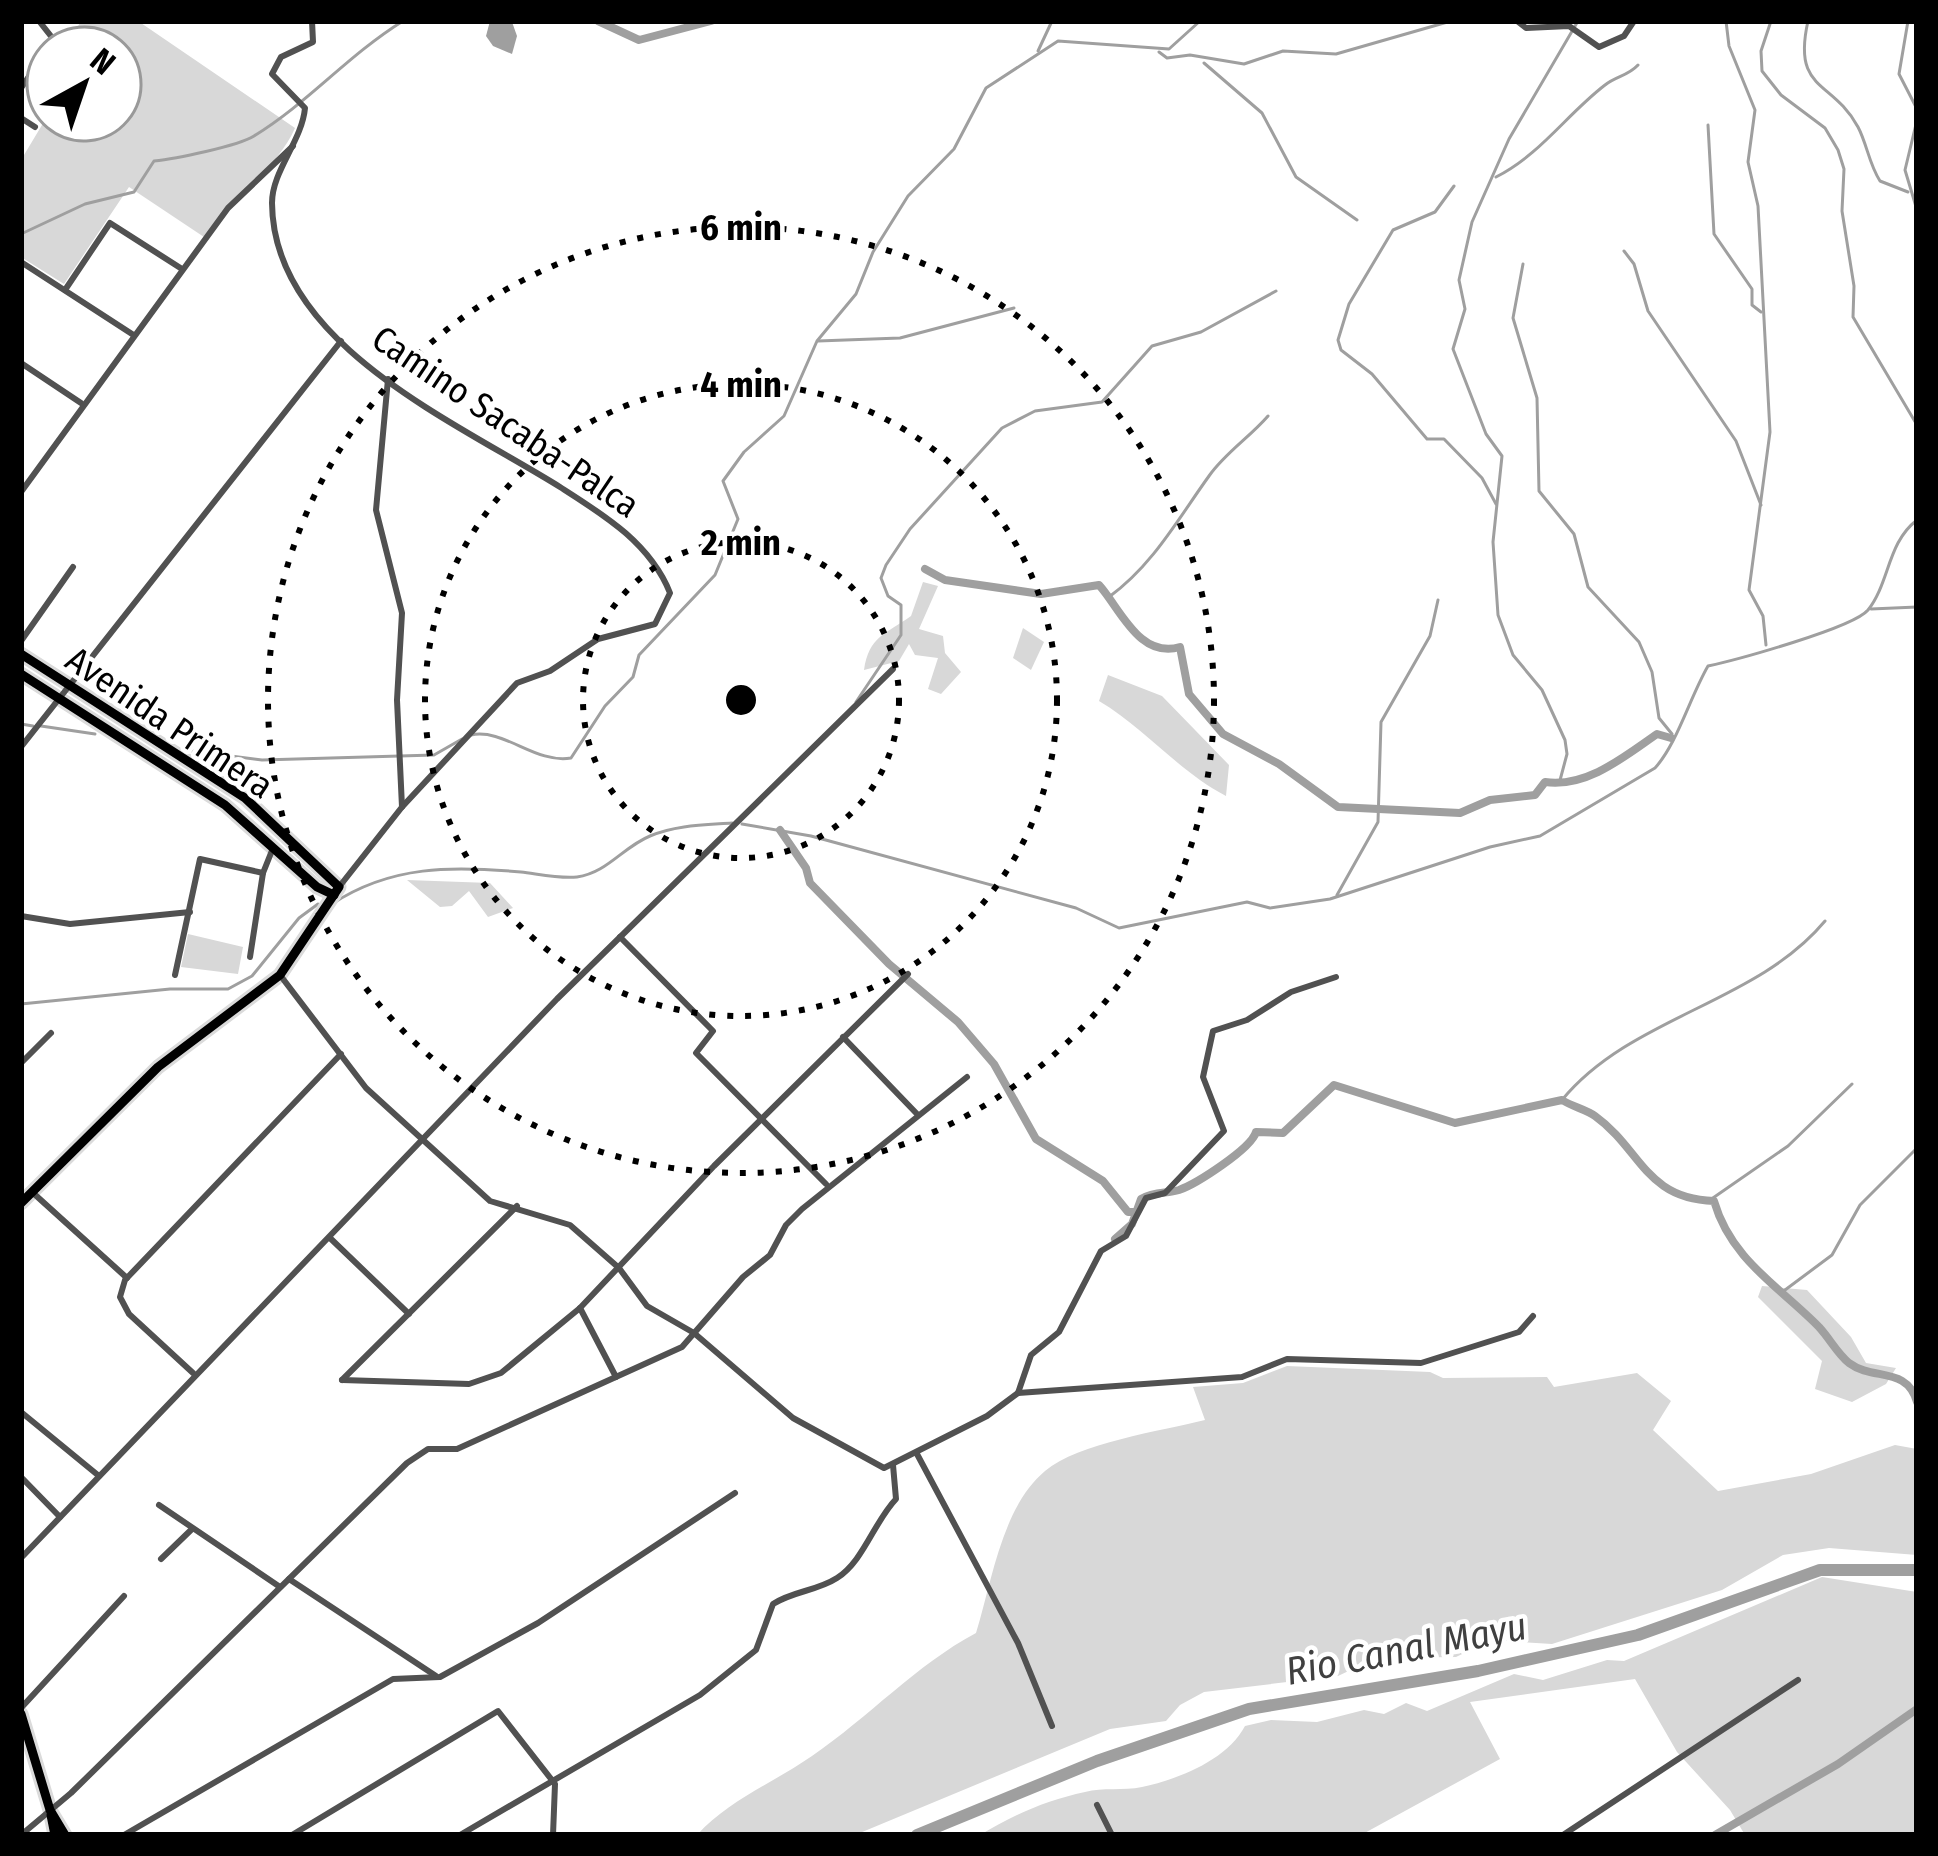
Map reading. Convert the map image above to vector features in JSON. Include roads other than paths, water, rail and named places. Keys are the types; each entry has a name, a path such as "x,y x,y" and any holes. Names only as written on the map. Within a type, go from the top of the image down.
{"main road":[{"name":"Avenida Primera","path":"21,654 245,798 336,891"},
{"name":"Avenida Primera","path":"21,674 225,805 273,848 336,891"},
{"name":"Camino Sacaba-Palca","path":"25,1195 133,1089 280,975 336,891"},
{"path":"21,1711 55,1835"},
{"path":"50,1810 65,1835"}],"street":[{"name":"Camino Sacaba-Palca","path":"312,21 313,42 280,57 272,74 304,105 296,144 272,197 277,244 288,276 328,333 388,379 611,520 646,551 670,593 655,624 598,639 550,671 517,683 402,807 336,891"},
{"path":"1517,21 1526,28 1569,26 1600,47 1624,36 1634,21"},
{"path":"21,492 228,208 296,144"},
{"path":"65,290 110,224 182,269"},
{"path":"21,262 132,334"},
{"path":"21,747 341,341"},
{"path":"21,363 81,404"},
{"path":"388,379 376,510 402,613 397,700 402,807"},
{"path":"21,472 31,478"},
{"path":"21,641 74,567"},
{"path":"21,1558 194,1373 620,937 893,669"},
{"path":"250,957 263,873 273,848"},
{"path":"175,975 200,859 263,873"},
{"path":"21,916 70,924 190,912"},
{"path":"620,937 713,1031 696,1053 827,1186"},
{"path":"517,1206 342,1380 469,1384 501,1373 580,1308 908,974"},
{"path":"280,975 341,1054 422,1143 490,1201 570,1225 619,1268 647,1306 694,1333 793,1418 884,1468 917,1454 1018,1393 1242,1377 1287,1359 1421,1363 1519,1332 1533,1316"},
{"path":"1018,1393 1031,1355 1059,1332 1101,1251 1126,1236 1147,1198 1165,1193 1224,1131 1203,1077 1213,1030 1247,1020 1291,992 1336,977"},
{"path":"21,1064 51,1033"},
{"path":"843,1037 918,1115"},
{"path":"194,1373 129,1314 120,1297 127,1278 341,1054"},
{"path":"21,1834 428,1449 457,1450 682,1347 770,1255 786,1225 827,1186 967,1076"},
{"path":"25,1195 127,1278"},
{"path":"330,1238 409,1314"},
{"path":"580,1308 616,1377"},
{"path":"21,1412 99,1476"},
{"path":"917,1454 1018,1643 1052,1726"},
{"path":"460,1835 690,1702 756,1650 773,1604 838,1578 854,1561 875,1520 896,1499 893,1465"},
{"path":"21,1477 60,1516"},
{"path":"124,1835 393,1679 438,1677 538,1623 735,1493"},
{"path":"160,1505 280,1588"},
{"path":"161,1559 192,1529"},
{"path":"289,1579 438,1677"},
{"path":"21,1711 124,1596"},
{"path":"1563,1835 1798,1680"},
{"path":"292,1835 498,1712 555,1784 553,1835"},
{"path":"1097,1805 1112,1835"}],"waterway":[{"path":"21,234 85,204 134,192 154,161 221,148 254,136 403,21"},
{"path":"598,21 639,40 711,21"},
{"path":"1038,51 1052,21"},
{"path":"471,735 495,736 545,756 571,758 605,706 633,677 639,655 715,575 738,519 723,481 744,452 784,416 817,341 856,294 873,252 908,196 954,149 986,88 1058,41 1169,49 1200,21"},
{"path":"1159,52 1167,58 1190,55 1244,64 1283,51 1336,54 1451,21"},
{"path":"1559,784 1567,754 1565,740 1542,690 1513,655 1498,615 1493,542 1502,456 1486,434 1453,349 1465,309 1459,280 1472,222 1509,139 1578,21"},
{"path":"1726,21 1729,46 1755,110 1748,162 1758,206 1770,432 1749,590 1763,616 1766,645"},
{"path":"1771,21 1761,51 1762,71 1781,95 1825,128 1838,150 1844,169 1842,211 1854,286 1853,317 1917,425"},
{"path":"1808,21 1804,44 1810,73 1858,127 1880,181 1908,192"},
{"path":"1908,21 1899,74 1917,109"},
{"path":"1204,63 1262,113 1296,177 1357,220"},
{"path":"1496,177 1527,157 1605,85 1638,65"},
{"path":"1917,120 1905,170 1917,210"},
{"path":"1708,125 1714,234 1752,289 1752,305 1761,312"},
{"path":"1454,186 1435,212 1393,230 1349,304 1338,340 1341,350 1372,374 1427,439 1444,439 1482,478 1496,504"},
{"path":"1624,251 1634,264 1648,311 1736,441 1761,505"},
{"path":"1523,264 1513,318 1537,398 1539,491 1574,534 1588,587 1639,642 1652,672 1659,718 1672,734"},
{"path":"856,702 901,635 901,605 888,596 881,578 886,565 910,529 1002,428 1035,411 1102,402 1152,346 1201,332 1276,291"},
{"path":"818,341 900,338 1014,308"},
{"path":"1109,597 1152,556 1215,468 1268,416"},
{"path":"742,824 811,836 1076,908 1119,928 1247,902 1270,908 1330,899 1490,847 1540,836 1655,768 1708,666 1858,617 1875,599 1900,540 1917,520"},
{"path":"925,569 945,580 1041,594 1099,585 1142,639 1166,649 1180,647 1189,694 1223,734 1279,764 1338,807 1460,813 1490,800 1535,795 1545,782 1590,775 1657,734 1671,738"},
{"path":"1337,895 1378,822 1381,722 1430,636 1438,600"},
{"path":"1871,609 1917,607"},
{"path":"21,724 33,726"},
{"path":"41,726 95,734"},
{"path":"177,749 262,760 434,755 462,739"},
{"path":"332,904 377,882 423,871 588,875 660,832 732,823"},
{"path":"780,830 806,868 810,883 889,964 958,1022 994,1064 1036,1139 1103,1181 1128,1212 1136,1212"},
{"path":"21,1004 170,989 228,989 252,976 299,918 318,904"},
{"path":"1562,1100 1622,1048 1765,972 1825,921"},
{"path":"1710,1200 1788,1146 1852,1084"},
{"path":"1115,1239 1132,1224 1141,1199 1198,1181 1234,1156 1256,1132 1283,1133 1334,1085 1455,1123 1562,1100 1610,1129 1673,1192 1714,1201 1744,1256 1819,1327 1845,1359 1858,1368 1906,1383 1917,1402"},
{"path":"1781,1293 1832,1255 1860,1205 1915,1150"},
{"name":"Rio Canal Mayu","path":"917,1835 1097,1761 1249,1709 1478,1671 1638,1635 1820,1570 1917,1570"},
{"path":"1715,1835 1838,1764 1917,1709"}]}
